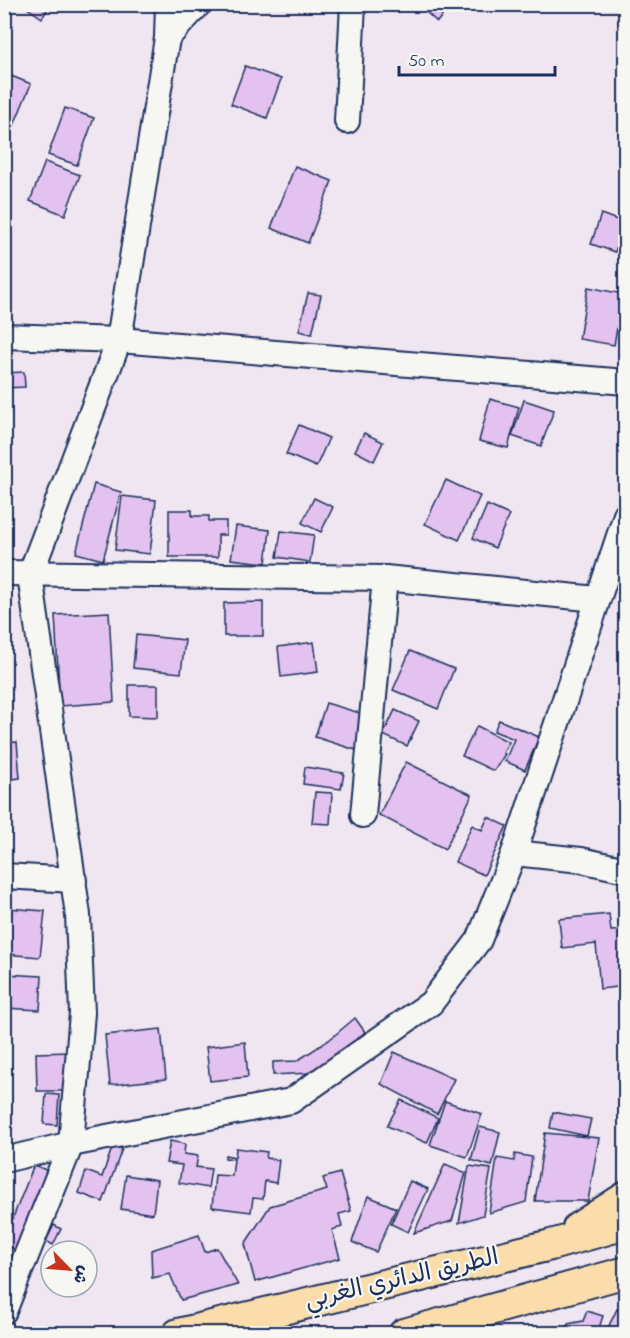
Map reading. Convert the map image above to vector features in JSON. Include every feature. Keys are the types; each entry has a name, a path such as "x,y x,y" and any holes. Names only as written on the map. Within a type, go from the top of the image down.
{"main road":[{"path":"551,1245 626,1197"},
{"name":"الطريق الدائري الغربي","path":"177,1334 551,1245 626,1224"},
{"name":"الطريق الدائري الغربي","path":"405,1334 626,1272"}],"street":[{"path":"4,1311 71,1144 82,1013 78,915 74,880 30,575 119,340 168,38 168,4"},
{"path":"168,38 198,4"},
{"path":"347,121 353,4"},
{"path":"4,336 119,340 626,382"},
{"path":"4,1160 71,1144 291,1101 431,1003 479,940 514,852 626,515"},
{"path":"4,573 386,578 597,599"},
{"path":"363,815 386,578"},
{"path":"514,852 626,870"},
{"path":"4,876 74,880"}],"building":[{"path":"28,4 51,4 42,18 26,7"},
{"path":"417,4 453,4 437,22"},
{"path":"245,66 281,79 267,118 231,104"},
{"path":"4,73 31,84 9,137 4,135"},
{"path":"65,108 94,118 77,165 48,155"},
{"path":"45,162 80,175 65,215 30,201"},
{"path":"295,166 332,181 308,243 271,228"},
{"path":"601,214 625,223 615,252 591,244"},
{"path":"588,287 623,294 614,345 579,339"},
{"path":"308,293 321,295 312,334 299,331"},
{"path":"24,372 25,387 4,388 4,373"},
{"path":"490,399 519,407 508,448 479,441"},
{"path":"524,400 554,410 541,446 512,436"},
{"path":"299,425 329,438 316,467 286,454"},
{"path":"364,433 383,442 374,461 355,451"},
{"path":"446,480 480,496 459,540 425,524"},
{"path":"94,484 121,492 103,560 76,553"},
{"path":"122,496 156,500 150,554 115,550"},
{"path":"314,498 333,507 321,532 302,523"},
{"path":"487,505 509,515 495,548 473,538"},
{"path":"169,510 192,510 192,516 209,516 209,521 226,521 226,535 218,535 218,557 169,557"},
{"path":"236,526 270,530 266,563 231,559"},
{"path":"281,531 314,535 310,562 277,557"},
{"path":"263,602 263,636 224,636 224,603"},
{"path":"109,612 114,702 60,706 55,615"},
{"path":"136,635 185,640 181,673 133,668"},
{"path":"314,642 318,672 281,677 278,647"},
{"path":"410,651 454,669 438,709 393,690"},
{"path":"129,685 158,685 158,717 129,716"},
{"path":"326,703 370,716 359,751 315,737"},
{"path":"395,710 419,721 407,746 383,735"},
{"path":"499,720 539,737 525,770 505,761 514,739 494,731"},
{"path":"477,726 509,742 503,753 505,754 494,771 462,756"},
{"path":"17,742 20,778 4,780 4,743"},
{"path":"406,762 472,795 445,849 379,815"},
{"path":"305,767 344,773 341,789 303,784"},
{"path":"315,792 332,793 330,824 312,823"},
{"path":"488,817 507,826 484,875 455,862 472,825 482,830"},
{"path":"7,908 45,911 40,957 4,954"},
{"path":"609,914 611,931 626,930 626,986 600,989 596,944 562,948 559,919"},
{"path":"4,974 42,976 40,1010 4,1008"},
{"path":"355,1018 365,1032 334,1059 310,1073 273,1075 273,1062 297,1061 329,1040"},
{"path":"161,1029 166,1079 110,1085 105,1035"},
{"path":"245,1042 248,1077 210,1081 206,1047"},
{"path":"71,1052 72,1091 37,1091 36,1053"},
{"path":"394,1052 454,1079 437,1114 381,1084"},
{"path":"46,1094 59,1095 57,1125 44,1124"},
{"path":"401,1100 438,1118 427,1143 387,1126"},
{"path":"445,1101 482,1114 467,1157 430,1145"},
{"path":"553,1112 591,1119 587,1136 550,1128"},
{"path":"480,1127 500,1132 492,1166 471,1160"},
{"path":"545,1133 599,1138 588,1201 535,1201"},
{"path":"170,1141 185,1144 184,1154 198,1156 196,1167 211,1169 208,1188 179,1183 182,1165 166,1163"},
{"path":"113,1145 122,1149 103,1202 79,1193 86,1171 102,1177"},
{"path":"236,1148 267,1152 266,1158 279,1160 276,1183 265,1181 263,1199 253,1198 251,1212 212,1207 215,1175 232,1176 234,1159 225,1158 225,1155 235,1157"},
{"path":"515,1154 532,1157 526,1202 489,1213 497,1158 514,1161"},
{"path":"445,1164 466,1173 452,1221 414,1233"},
{"path":"34,1165 53,1173 22,1252 4,1245 4,1240"},
{"path":"469,1166 491,1169 483,1215 459,1223"},
{"path":"340,1173 351,1211 339,1214 342,1227 332,1230 340,1258 255,1282 245,1244 270,1206 327,1190 323,1178"},
{"path":"126,1175 157,1180 153,1214 121,1209"},
{"path":"410,1181 428,1189 408,1232 391,1224"},
{"path":"368,1196 396,1208 376,1252 352,1242"},
{"path":"54,1225 61,1229 56,1239 47,1239"},
{"path":"199,1235 205,1252 217,1248 238,1285 181,1300 170,1274 152,1278 151,1250"},
{"path":"617,1309 626,1313 626,1334 605,1334"},
{"path":"587,1311 603,1316 597,1334 564,1334 568,1324 583,1321"}]}
